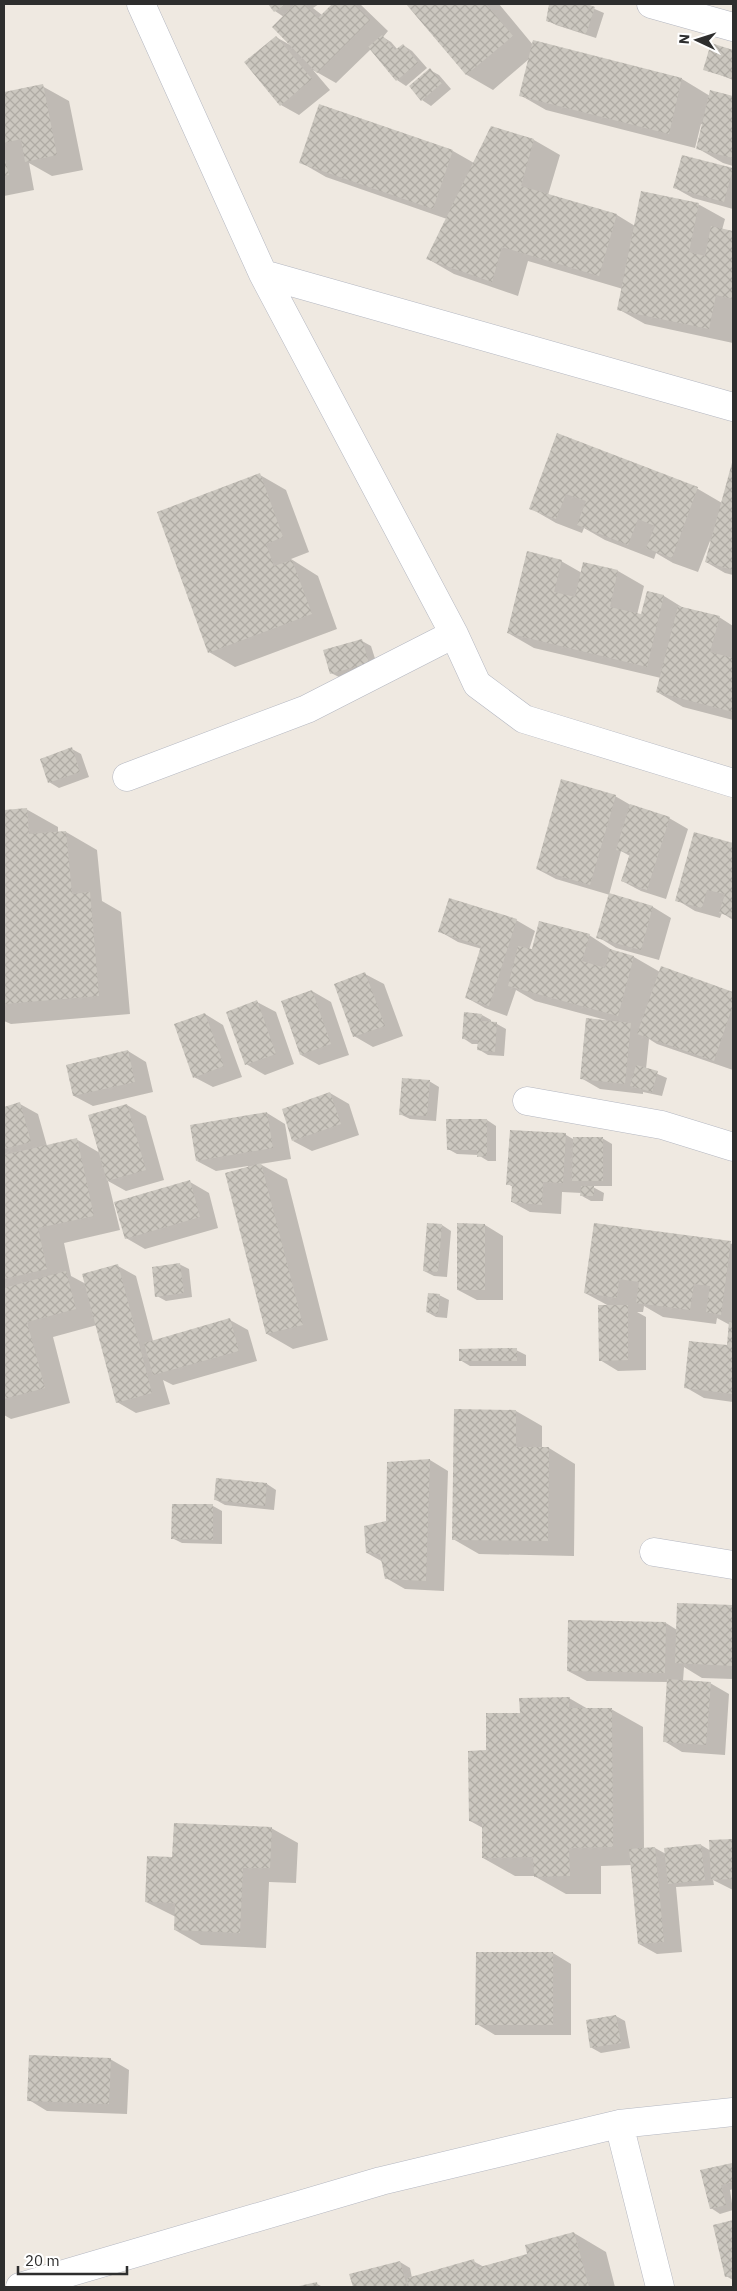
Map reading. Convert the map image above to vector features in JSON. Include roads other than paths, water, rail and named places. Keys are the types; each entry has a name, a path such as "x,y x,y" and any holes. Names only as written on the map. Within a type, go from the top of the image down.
{"street":[{"path":"141,4 263,274 454,634 477,684 524,719 733,783"},
{"path":"651,4 733,27"},
{"path":"263,274 733,407"},
{"path":"127,777 307,709 454,634"},
{"path":"527,1101 662,1125 733,1147"},
{"path":"654,1552 733,1565"},
{"path":"20,2287 380,2181 619,2124 733,2112"},
{"path":"619,2124 660,2287"}]}
